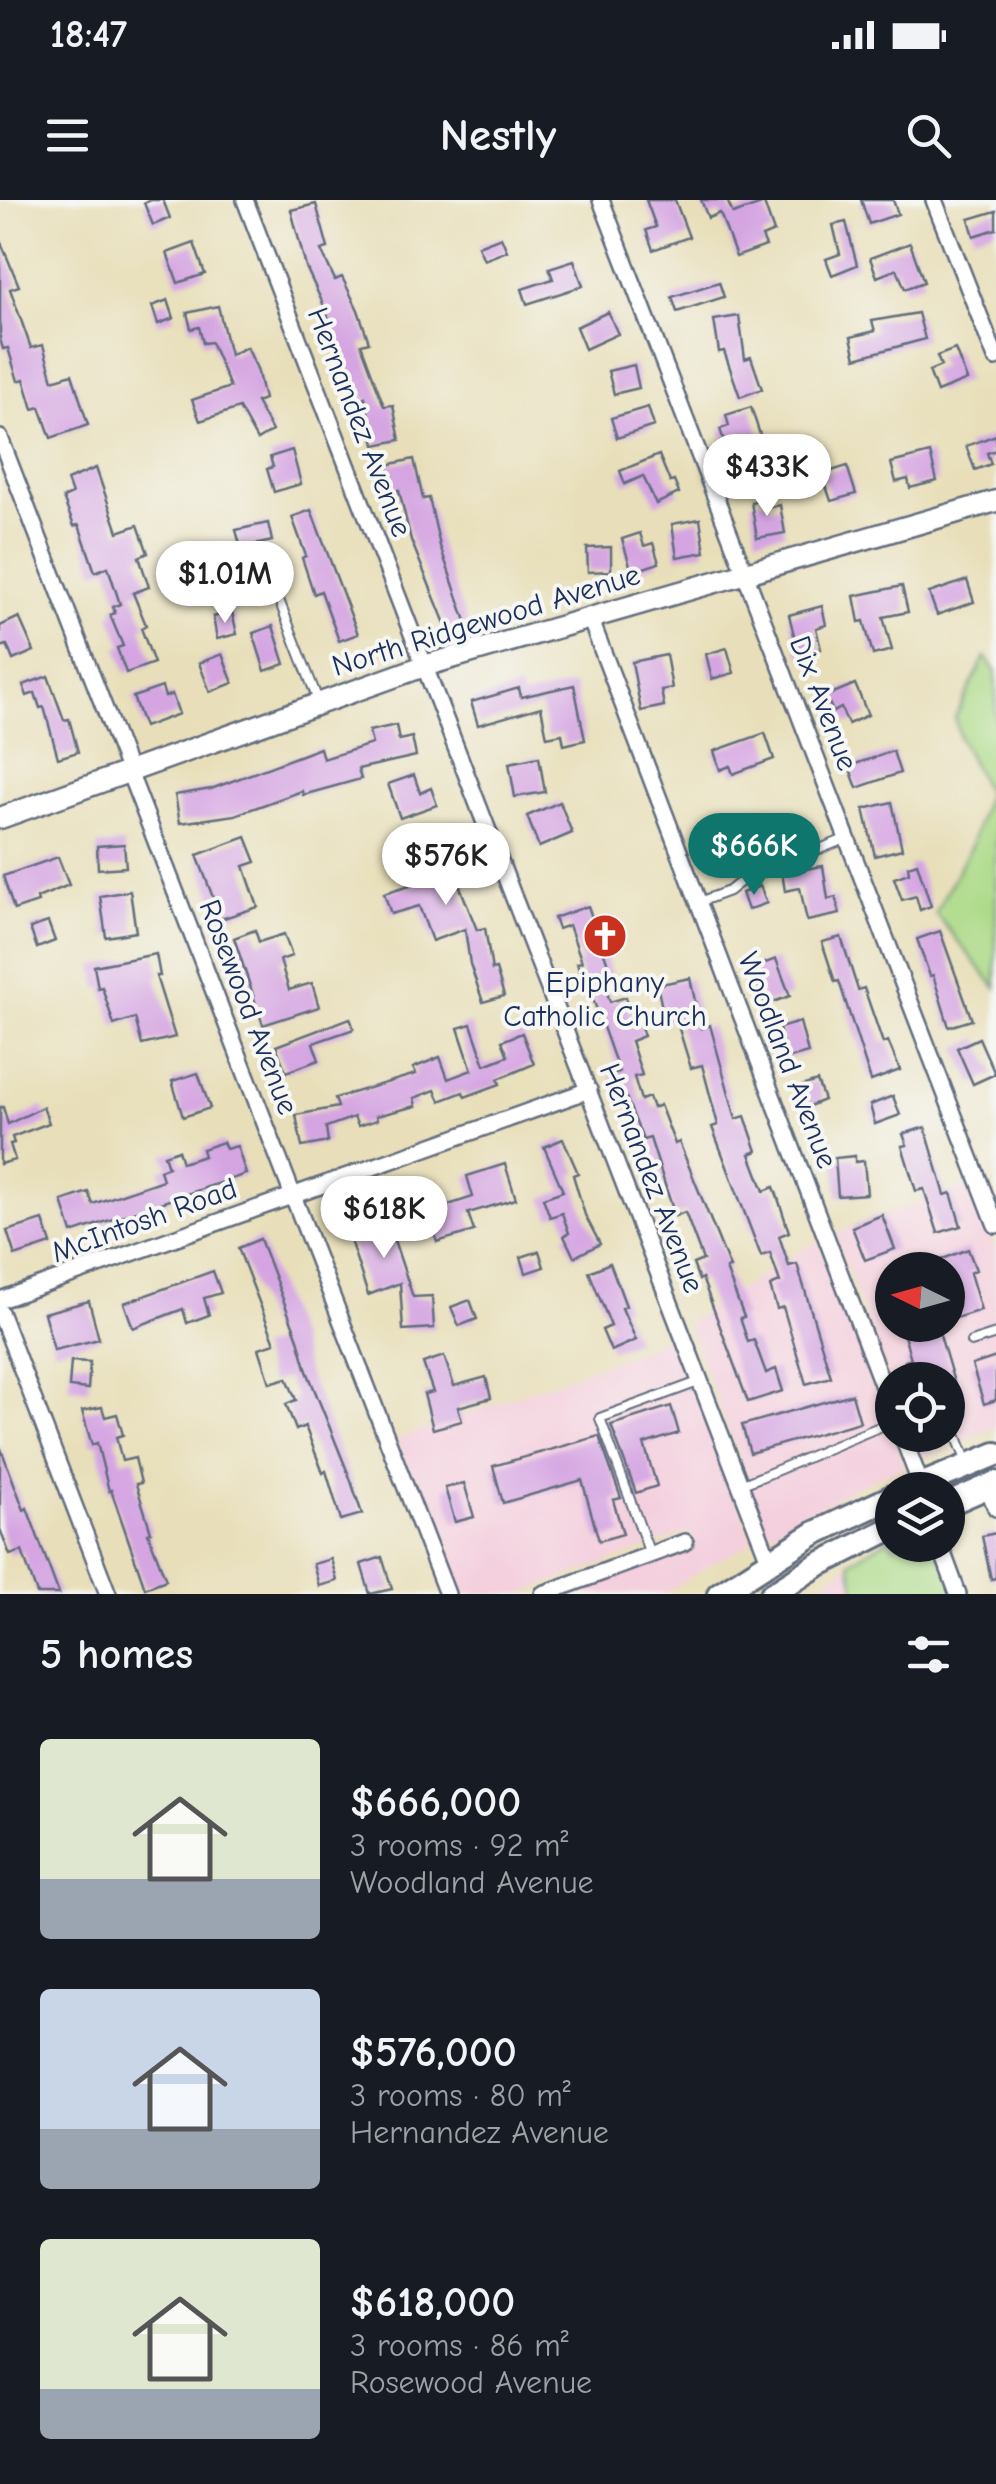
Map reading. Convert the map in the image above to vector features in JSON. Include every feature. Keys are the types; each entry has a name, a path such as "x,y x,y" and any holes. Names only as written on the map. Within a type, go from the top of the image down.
{"main road":[{"path":"953,1472 996,1454"},
{"path":"965,1499 993,1492"},
{"path":"718,1594 769,1560 875,1505"},
{"path":"780,1589 796,1559 822,1530"},
{"path":"780,1589 875,1537"},
{"path":"756,1594 769,1560"}],"street":[{"name":"Hernandez Avenue","path":"245,200 769,1560"},
{"name":"Dix Avenue","path":"601,200 996,1224"},
{"path":"934,200 996,358"},
{"name":"Rosewood Avenue","path":"0,438 447,1594"},
{"name":"North Ridgewood Avenue","path":"0,818 424,666 996,501"},
{"name":"Woodland Avenue","path":"590,618 875,1365"},
{"name":"McIntosh Road","path":"0,1300 589,1090"},
{"path":"0,1312 108,1594"},
{"path":"543,1594 685,1542"},
{"path":"946,1562 958,1594"}],"lane":[{"path":"264,564 319,703"},
{"path":"698,902 847,838"},
{"path":"971,1342 996,1334"},
{"path":"650,1554 600,1418 701,1382"},
{"path":"740,1484 875,1429"},
{"path":"963,1452 968,1466"}],"shaded area":[{"path":"971,1184 996,1250 996,1427 965,1440 965,1362 883,1362 834,1234"},
{"path":"818,1240 875,1388 875,1452 900,1452 905,1466 891,1472 875,1472 875,1478 768,1534 687,1323"},
{"path":"673,1332 753,1542 664,1594 565,1594 696,1546 689,1532 520,1594 456,1594 396,1440 645,1349"},
{"path":"917,1452 937,1452 920,1459"},
{"path":"851,1564 856,1594 807,1594"}],"green space":[{"path":"985,657 996,672 996,988 935,913 971,846 987,793 960,739 955,718"},
{"path":"875,1547 875,1562 946,1562 957,1594 856,1594 850,1562"}],"building":[{"path":"163,200 170,218 153,225 144,203"},
{"path":"646,200 675,200 689,237 653,250 646,230 656,227"},
{"path":"701,200 727,200 733,214 764,203 774,232 762,237 766,246 736,257 720,213 708,218"},
{"path":"861,200 893,200 898,214 869,224"},
{"path":"316,204 328,248 321,250 335,280 342,277 358,310 369,342 361,344 384,406 393,405 400,440 375,445 365,397 358,400 306,267 291,210"},
{"path":"996,211 996,229 974,236 969,219"},
{"path":"846,222 857,265 832,275 826,259 840,254 833,225"},
{"path":"501,237 507,251 484,260 478,246"},
{"path":"0,240 19,286 10,289 31,348 43,345 53,380 72,374 88,425 51,438 40,407 33,409 24,379 18,381 8,348 3,349 0,339"},
{"path":"194,243 205,274 178,283 167,253"},
{"path":"910,243 924,282 905,289 897,269 877,277 870,258"},
{"path":"574,260 583,286 527,304 522,289 553,279 549,268"},
{"path":"719,282 724,297 677,312 672,297"},
{"path":"168,300 174,318 158,324 152,306"},
{"path":"218,306 230,355 247,347 257,369 264,399 256,402 272,431 257,440 239,408 200,421 192,400 230,387 211,342 203,343 199,327 191,329 187,313"},
{"path":"608,312 618,334 585,349 576,327"},
{"path":"918,313 925,339 856,358 851,337 875,331 872,321"},
{"path":"739,316 745,359 751,357 762,389 740,397 724,351 719,352 714,320"},
{"path":"955,349 967,380 937,392 929,371 941,366 937,356"},
{"path":"634,365 639,388 614,394 608,371"},
{"path":"648,407 654,426 617,438 611,418"},
{"path":"751,407 761,438 727,450 720,429 729,426 726,415"},
{"path":"996,435 996,450 987,453 991,464 975,470 966,446"},
{"path":"292,450 301,484 274,492 267,469 273,467 270,457"},
{"path":"930,453 937,481 910,488 908,479 896,482 891,463"},
{"path":"659,455 679,493 656,504 643,476 625,484 620,471"},
{"path":"414,459 423,499 429,498 440,546 467,624 448,631 411,540 399,490 392,491 387,465"},
{"path":"847,466 856,494 831,501 822,474"},
{"path":"96,468 118,532 138,525 148,553 139,557 149,587 133,593 146,625 141,628 154,663 126,673 117,648 123,646 110,615 115,613 113,607 120,604 108,567 95,572 79,525 74,526 63,498 72,494 67,480"},
{"path":"768,499 770,507 780,505 785,533 757,538 751,502"},
{"path":"311,510 358,634 339,641 321,591 314,594 292,517"},
{"path":"700,519 705,552 677,557 672,524"},
{"path":"268,523 272,541 241,548 236,530"},
{"path":"640,533 644,546 653,543 659,563 632,572 622,539"},
{"path":"611,547 611,571 588,572 587,548"},
{"path":"967,580 974,602 937,615 929,593"},
{"path":"902,586 908,612 883,617 892,650 873,655 864,621 859,622 854,596"},
{"path":"822,606 826,625 816,628 821,649 799,655 789,615"},
{"path":"232,612 237,634 217,639 213,617"},
{"path":"19,617 34,651 13,660 7,645 0,647 0,626"},
{"path":"273,626 285,664 265,671 253,633"},
{"path":"727,648 734,673 712,679 706,654"},
{"path":"222,654 233,683 210,692 199,663"},
{"path":"666,655 672,688 661,690 664,706 641,711 632,662"},
{"path":"48,676 64,720 69,719 78,752 58,758 44,707 40,708 35,693 27,696 23,685"},
{"path":"855,684 868,715 848,724 841,708 833,712 826,696"},
{"path":"574,685 585,740 564,745 562,734 547,737 541,707 478,725 471,702 519,688 521,697"},
{"path":"162,687 165,697 172,694 179,714 144,727 133,697"},
{"path":"396,725 399,740 412,737 416,756 358,769 361,779 303,795 302,791 235,815 180,823 175,795 211,789 320,748 323,759 372,744 369,731"},
{"path":"765,733 774,759 733,774 730,766 720,770 714,751"},
{"path":"893,751 900,773 857,788 849,766"},
{"path":"539,757 545,792 515,797 509,763"},
{"path":"414,775 420,793 431,788 437,805 400,818 388,784"},
{"path":"560,802 572,833 539,847 527,816"},
{"path":"892,802 902,849 875,856 864,809"},
{"path":"757,818 764,836 740,844 734,826"},
{"path":"782,819 787,837 771,843 766,825"},
{"path":"443,828 454,872 477,930 485,928 492,970 496,969 504,996 483,1002 470,964 465,929 432,941 419,906 391,914 384,893 433,878 428,857 413,861 407,836"},
{"path":"246,837 256,862 244,866 258,907 221,919 197,855"},
{"path":"124,844 126,867 98,869 97,846"},
{"path":"58,857 69,885 14,910 3,876"},
{"path":"917,863 931,906 920,910 916,896 902,900 894,878 909,873 908,866"},
{"path":"823,866 828,899 836,897 840,914 807,921 800,888 785,891 782,873"},
{"path":"760,886 767,903 748,910 742,893"},
{"path":"130,891 136,932 106,937 100,896"},
{"path":"588,906 612,976 603,979 610,1002 626,997 633,1020 638,1018 644,1036 631,1041 642,1075 634,1077 641,1100 649,1097 653,1108 660,1105 675,1144 679,1142 730,1268 726,1269 744,1317 740,1318 748,1342 754,1340 766,1373 776,1369 783,1391 748,1402 702,1278 699,1280 693,1264 703,1260 685,1212 675,1216 650,1138 643,1140 624,1092 617,1094 611,1075 619,1072 592,996 587,997 577,963 582,962 569,925 558,929 554,918"},
{"path":"48,922 55,941 37,948 30,928"},
{"path":"255,930 259,942 284,934 292,956 280,960 289,990 312,983 319,1007 263,1025 234,938"},
{"path":"940,931 972,1020 949,1027 917,939"},
{"path":"841,937 858,990 864,988 883,1043 888,1041 900,1070 871,1081 839,981 835,982 822,942"},
{"path":"156,954 160,976 156,976 175,1037 142,1045 135,1018 114,1025 102,987 98,988 94,966"},
{"path":"776,959 790,996 765,1005 752,968"},
{"path":"690,978 701,1028 710,1025 736,1119 745,1116 757,1151 750,1154 764,1191 774,1187 777,1195 789,1232 779,1236 789,1266 797,1264 831,1377 806,1384 783,1307 777,1309 770,1286 780,1282 770,1253 761,1256 712,1127 718,1125 702,1065 691,1068 676,1019 665,1021 657,985"},
{"path":"350,1018 354,1029 313,1043 319,1060 286,1072 276,1046"},
{"path":"800,1022 808,1053 787,1059 779,1028"},
{"path":"471,1024 485,1065 508,1056 502,1041 522,1033 534,1064 498,1079 500,1084 465,1097 463,1092 440,1101 435,1090 414,1098 416,1106 376,1116 377,1120 358,1126 354,1117 326,1127 328,1142 302,1147 296,1115 338,1107 335,1098 416,1074 413,1068 440,1057 448,1079 472,1070 458,1028"},
{"path":"979,1038 995,1074 973,1084 957,1048"},
{"path":"198,1073 210,1108 183,1117 172,1081"},
{"path":"817,1081 824,1100 802,1109 795,1088"},
{"path":"893,1096 900,1115 875,1124 870,1105"},
{"path":"0,1107 8,1124 43,1107 49,1123 12,1137 15,1160 0,1164"},
{"path":"925,1127 945,1195 951,1193 961,1226 938,1233 924,1189 916,1191 902,1146 907,1145 903,1134"},
{"path":"563,1139 578,1173 573,1175 585,1215 600,1244 574,1257 564,1236 569,1233 562,1213 550,1217 543,1198 563,1191 544,1147"},
{"path":"223,1142 226,1149 237,1146 246,1174 72,1233 62,1201 88,1192 93,1204 163,1180 160,1170 168,1167 164,1155 178,1150 182,1163 204,1156 202,1149"},
{"path":"855,1156 855,1162 864,1161 867,1194 838,1196 835,1158"},
{"path":"505,1164 516,1199 468,1213 474,1231 437,1242 427,1212 473,1197 467,1176"},
{"path":"380,1198 413,1297 432,1296 434,1328 403,1330 400,1283 368,1295 340,1209"},
{"path":"882,1215 895,1249 875,1252 875,1256 865,1260 852,1227"},
{"path":"43,1220 51,1244 15,1256 7,1231"},
{"path":"260,1239 362,1514 341,1520 326,1471 323,1473 305,1426 296,1430 286,1404 296,1400 287,1378 270,1383 259,1348 275,1343 238,1248"},
{"path":"968,1249 976,1270 970,1273 981,1310 965,1315 965,1252 960,1252"},
{"path":"539,1251 544,1267 526,1273 521,1257"},
{"path":"610,1263 626,1306 622,1308 636,1340 611,1351 602,1330 611,1326 589,1272"},
{"path":"213,1271 221,1293 204,1298 209,1315 187,1323 183,1309 133,1328 124,1303"},
{"path":"470,1300 477,1319 459,1326 451,1307"},
{"path":"89,1301 99,1339 54,1350 44,1313"},
{"path":"906,1342 942,1342 948,1362 905,1362 911,1359"},
{"path":"444,1356 454,1386 486,1377 491,1398 458,1407 462,1421 433,1429 424,1394 433,1392 423,1363"},
{"path":"996,1357 996,1400 984,1404 972,1365"},
{"path":"71,1361 90,1362 88,1389 69,1387"},
{"path":"852,1394 860,1422 750,1453 742,1425"},
{"path":"671,1406 679,1433 644,1444 657,1486 636,1493 611,1425"},
{"path":"102,1407 105,1417 117,1414 123,1435 116,1437 122,1461 135,1458 141,1483 136,1484 151,1532 148,1533 166,1580 145,1588 109,1491 97,1443 92,1445 82,1411"},
{"path":"599,1436 621,1498 613,1500 623,1534 599,1541 582,1480 503,1503 493,1466"},
{"path":"0,1446 59,1594 37,1594 22,1551 10,1555 0,1529"},
{"path":"464,1483 474,1517 455,1522 445,1488"},
{"path":"996,1533 996,1578 991,1579 982,1536"},
{"path":"382,1557 392,1589 370,1594 361,1564"},
{"path":"331,1559 337,1581 319,1586 313,1564"}],"place":[{"name":"Epiphany Catholic Church","path":"605,936"}]}
